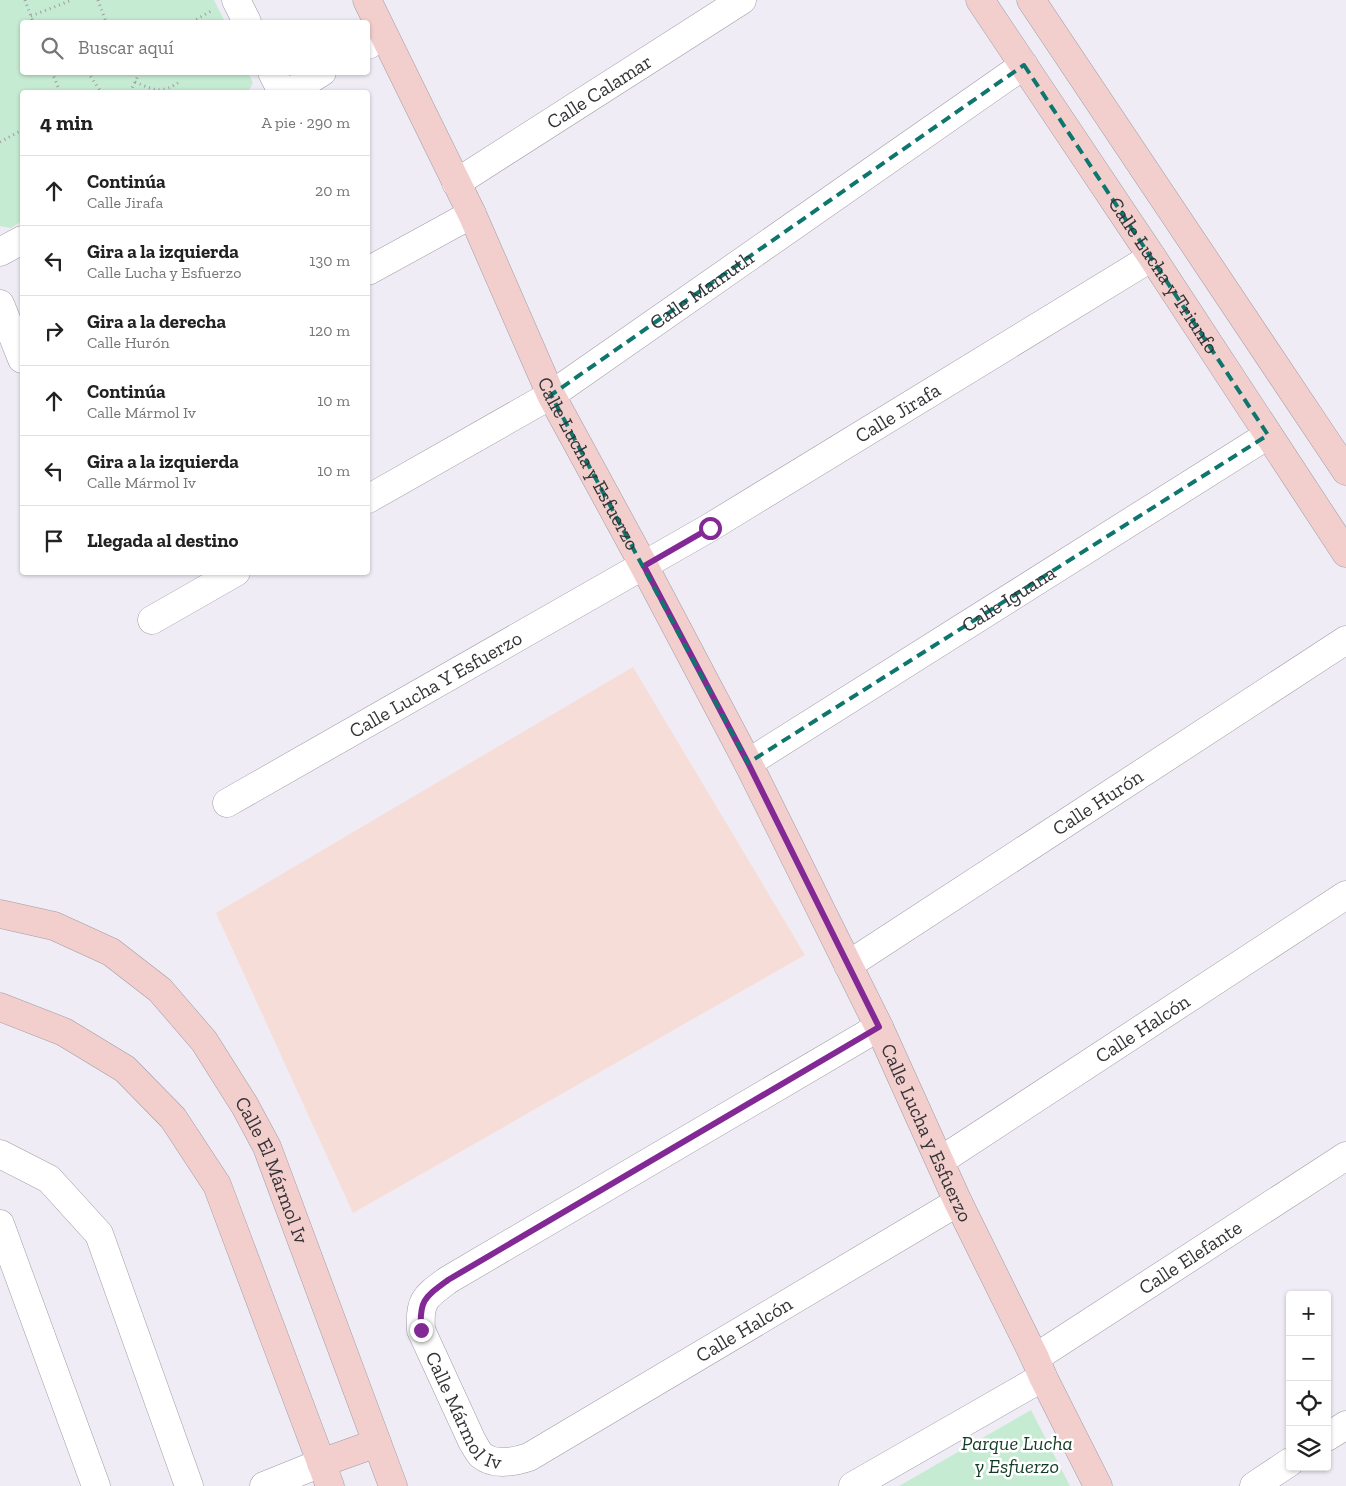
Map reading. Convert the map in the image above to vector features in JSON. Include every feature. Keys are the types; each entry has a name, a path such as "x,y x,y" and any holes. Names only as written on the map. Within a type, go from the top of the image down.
{"street":[{"path":"236,0 246,20"},
{"name":"Calle Lucha y Esfuerzo","path":"367,0 375,40 472,214 551,395 748,763 879,1027 958,1202 1098,1486"},
{"name":"Calle Calamar","path":"456,183 742,0"},
{"name":"Calle Lucha y Triunfo","path":"980,0 1152,257 1346,553"},
{"name":"Calle Lucha y Triunfo","path":"1031,0 1346,472"},
{"name":"Calle Mamuth","path":"370,498 551,395 1024,65"},
{"path":"274,75 281,90"},
{"path":"293,90 317,75"},
{"path":"370,270 472,214"},
{"path":"0,252 20,241"},
{"name":"Calle Jirafa","path":"644,566 718,523 1152,257"},
{"path":"0,304 20,354"},
{"name":"Calle Iguana","path":"748,763 1268,435"},
{"name":"Calle Lucha Y Esfuerzo","path":"227,803 644,566"},
{"path":"152,620 231,575"},
{"name":"Calle Hurón","path":"848,965 1346,640"},
{"name":"Calle Halcón","path":"940,1161 1346,895"},
{"name":"Calle El Mármol Iv","path":"0,914 54,926 111,952 160,990 204,1041 245,1106 267,1148 393,1486"},
{"path":"0,1007 64,1032 125,1069 173,1118 217,1185 326,1475"},
{"name":"Calle Mármol Iv","path":"529,1457 507,1462 492,1461 481,1455 472,1441 421,1330 420,1314 422,1302 448,1280 879,1027"},
{"path":"0,1154 49,1179 99,1234 189,1486"},
{"name":"Calle Elefante","path":"854,1486 1039,1368 1346,1156"},
{"name":"Calle Halcón","path":"529,1457 958,1202"},
{"path":"0,1224 96,1486"},
{"path":"1331,1434 1346,1425"},
{"path":"264,1486 326,1475 377,1443"},
{"path":"1254,1486 1286,1465"}],"path":[{"path":"25,0 32,20"},
{"path":"31,16 72,0"},
{"path":"98,0 105,20"},
{"path":"53,75 59,90"},
{"path":"90,75 99,90"},
{"path":"131,90 138,75"},
{"path":"135,82 153,90 169,89 181,81"},
{"path":"0,142 20,131"}],"highlighted area":[{"path":"1024,65 1268,435 748,763 551,395"}],"shaded area":[{"path":"633,667 805,955 353,1213 216,913"}],"green space":[{"path":"0,0 214,0 224,20 20,20 20,75 249,75 253,83 249,90 20,90 20,222 11,228 0,226"},
{"name":"Parque Lucha y Esfuerzo","path":"1031,1410 1070,1486 899,1486"}],"route":[{"path":"421,1330 420,1314 422,1302 448,1280 879,1027 748,763 644,566 710,528"}]}
